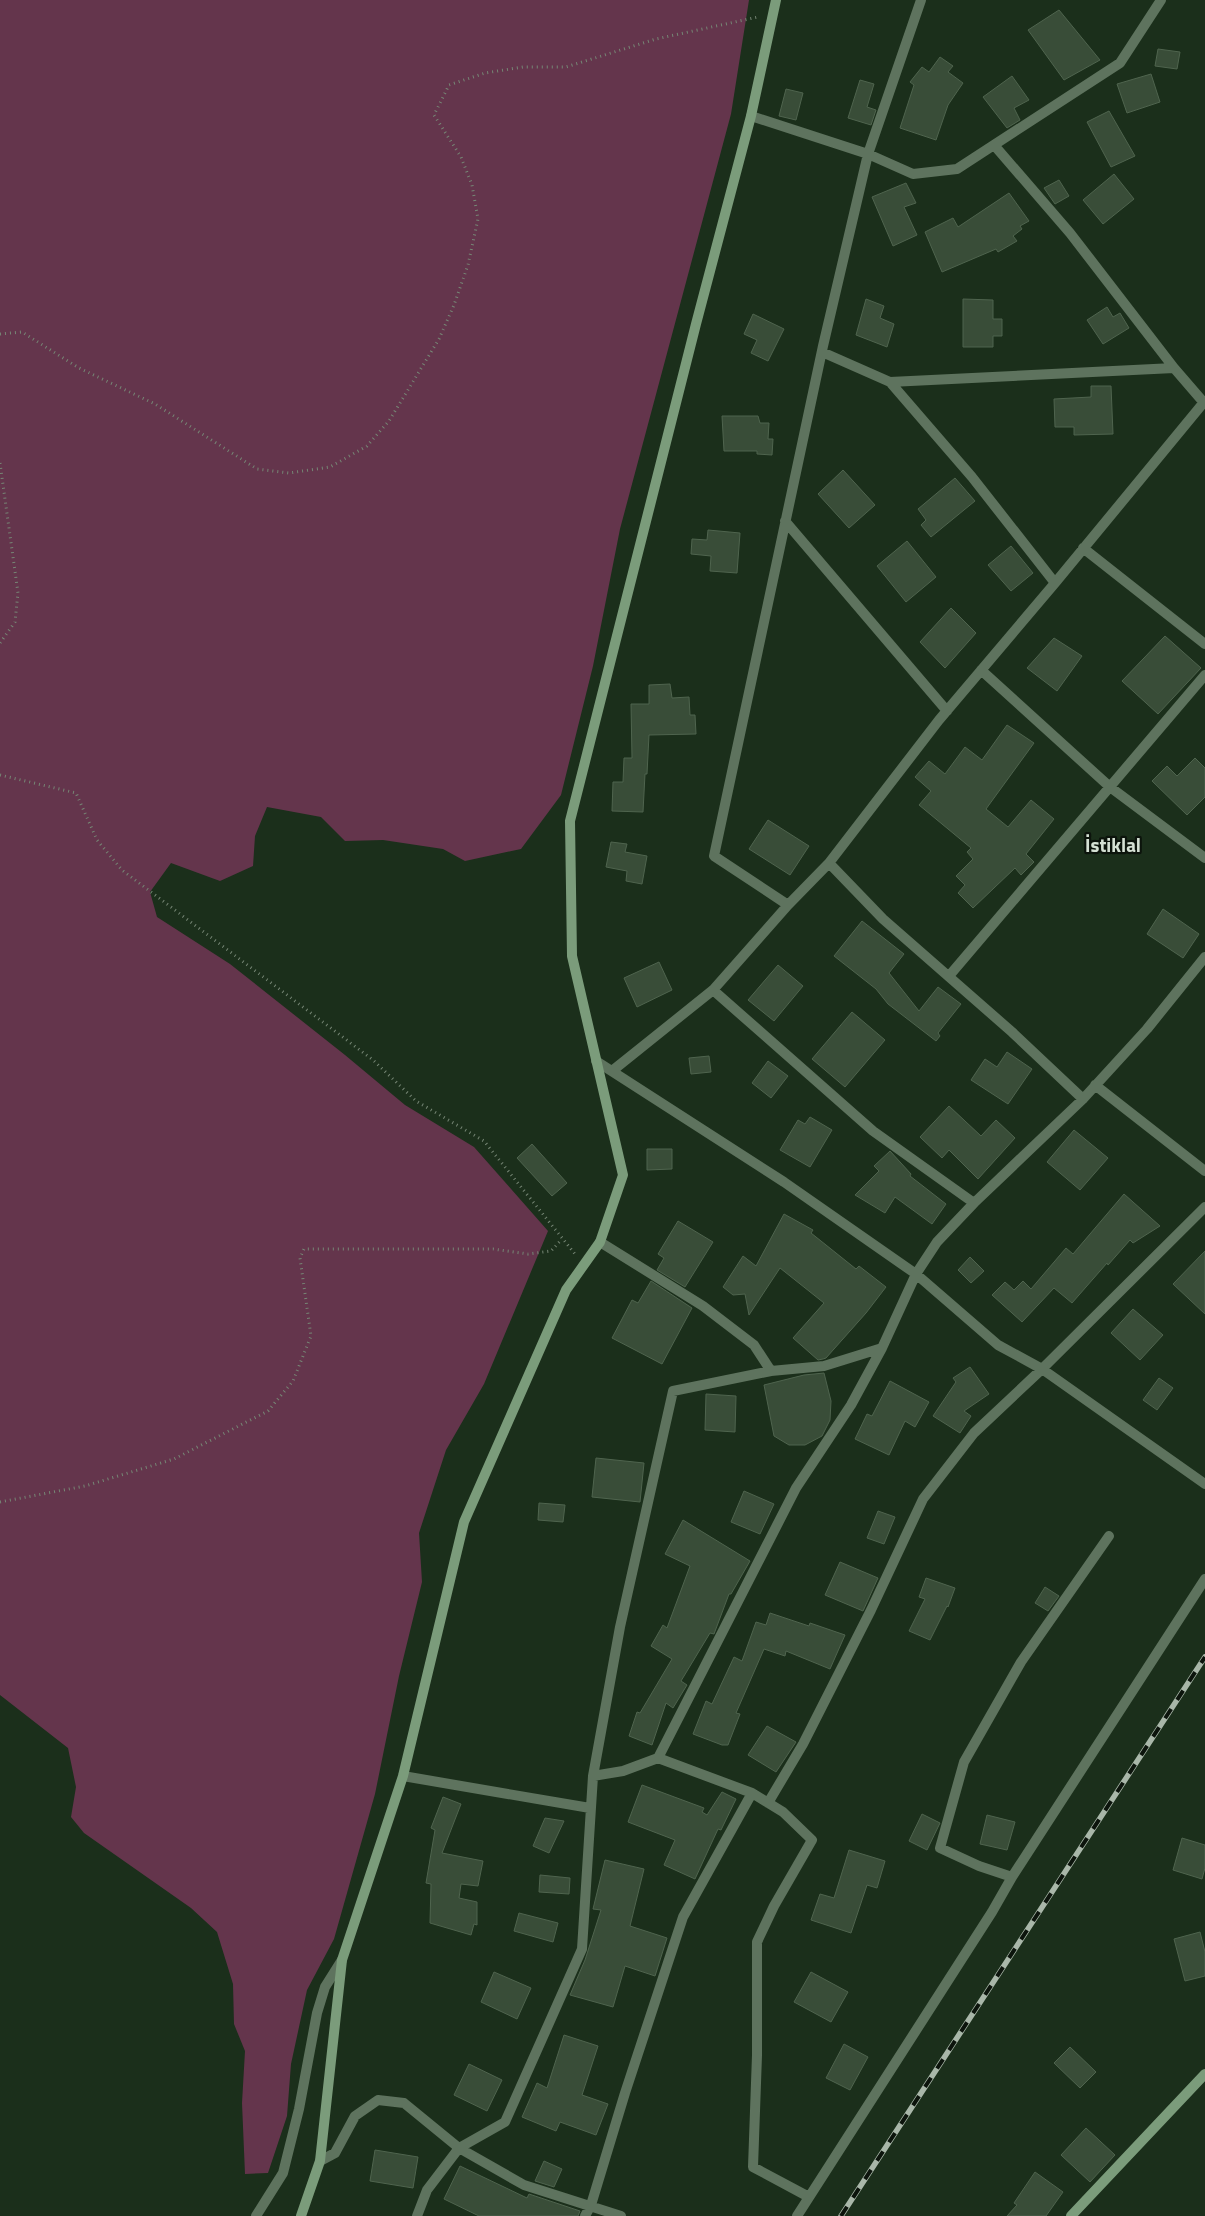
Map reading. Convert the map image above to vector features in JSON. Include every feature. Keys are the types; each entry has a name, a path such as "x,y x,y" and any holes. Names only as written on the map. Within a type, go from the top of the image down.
{"street":[{"path":"300,2216 320,2161 342,1960 402,1776 464,1522 566,1290 600,1242 623,1175 572,956 570,821 751,116 776,0"},
{"path":"788,905 714,856 822,352 868,154 921,0"},
{"path":"751,116 868,154 913,174 957,169 1120,63 1161,0"},
{"path":"612,1071 713,990 788,905 828,864 947,711 1204,402 1174,368 1070,233 994,145"},
{"path":"822,352 890,382 972,477 1055,583"},
{"path":"890,382 1174,368"},
{"path":"785,521 947,711"},
{"path":"1083,548 1205,644"},
{"path":"981,670 1110,787 1205,858"},
{"path":"949,976 1205,675"},
{"path":"828,864 883,919 1025,1044 1083,1099"},
{"path":"658,1758 796,1488 851,1405 882,1348 916,1274 937,1242 974,1203 1083,1099 1147,1029 1205,957"},
{"path":"713,990 873,1130 974,1203"},
{"path":"596,1061 784,1182 916,1274 998,1345 1042,1369 1205,1484"},
{"path":"1095,1086 1205,1172"},
{"path":"768,1803 803,1744 871,1610 923,1499 974,1432 1042,1369 1205,1207"},
{"path":"600,1242 704,1306 754,1345 771,1371"},
{"path":"417,2216 427,2190 459,2148 505,2122 582,1949 593,1776 620,1627 673,1391 771,1371 824,1366 882,1348"},
{"path":"1012,1876 979,1866 940,1848 964,1762 1021,1662 1108,1536"},
{"path":"797,2216 987,1920 1012,1876 1205,1579"},
{"path":"593,1776 623,1771 658,1758 752,1793 783,1812 812,1840 774,1906 757,1942 757,2056 753,2167 810,2197"},
{"path":"402,1776 590,1808"},
{"path":"585,2216 591,2205 628,2084 683,1917 752,1793"},
{"path":"256,2216 283,2173 299,2109 317,2013 325,1986 342,1960"},
{"path":"1071,2216 1205,2074"},
{"path":"320,2161 335,2153 355,2116 378,2100 404,2103 459,2148 524,2185 621,2216"}],"path":[{"path":"0,334 22,332 79,368 155,404 256,469 289,473 330,467 367,446 389,421 439,339 454,305 468,265 478,219 472,185 461,157 434,115 449,85 485,73 523,68 566,68 656,39 774,14"},
{"path":"0,463 18,593 15,622 0,643"},
{"path":"0,774 76,793 97,840 122,870 373,1060 416,1101 484,1141 584,1264"},
{"path":"0,1502 85,1486 174,1459 268,1411 293,1381 311,1336 300,1258 304,1249 493,1249 528,1254 551,1251 562,1239"}],"shaded area":[{"path":"0,0 749,0 731,114 620,529 593,666 561,795 521,849 465,861 443,849 383,840 345,841 321,817 267,807 255,836 253,866 220,881 171,863 150,892 157,917 230,964 405,1105 474,1147 548,1231 484,1384 446,1450 419,1533 422,1582 399,1676 375,1794 334,1939 307,1990 291,2064 287,2116 268,2173 245,2174 242,2103 245,2051 234,2024 233,1984 217,1932 191,1908 84,1833 71,1817 76,1787 68,1748 0,1695"}],"building":[{"path":"1059,10 1100,60 1064,80 1028,30"},
{"path":"1158,49 1180,52 1177,69 1155,66"},
{"path":"940,57 953,66 948,72 963,83 948,105 936,140 900,128 914,85 910,82 922,67 929,72"},
{"path":"1151,74 1160,102 1127,113 1117,84"},
{"path":"1012,76 1029,100 1014,108 1020,120 1007,128 983,97"},
{"path":"860,80 874,84 867,107 876,110 871,125 848,118"},
{"path":"786,89 803,93 796,120 779,116"},
{"path":"1109,111 1135,156 1111,167 1087,122"},
{"path":"1114,174 1134,199 1103,224 1083,200"},
{"path":"1059,180 1069,196 1055,204 1044,188"},
{"path":"906,183 916,203 904,207 917,235 893,246 872,197"},
{"path":"1009,193 1029,221 1020,226 1022,229 1013,236 1017,241 998,252 996,249 942,272 925,232 953,218 958,227"},
{"path":"866,299 884,306 880,318 894,324 887,347 856,335"},
{"path":"963,299 993,300 993,319 1002,319 1002,336 993,336 993,347 963,347"},
{"path":"1107,307 1113,317 1120,313 1129,328 1103,344 1087,320"},
{"path":"753,314 784,329 768,361 751,353 757,340 744,334"},
{"path":"1091,386 1111,386 1113,434 1074,435 1074,427 1055,427 1054,399 1091,397"},
{"path":"722,416 758,416 760,423 769,423 768,439 773,439 772,455 757,454 757,451 724,451"},
{"path":"843,470 875,505 849,528 818,494"},
{"path":"955,478 975,501 931,537 921,525 926,520 918,509"},
{"path":"708,530 740,533 737,573 710,571 711,556 691,554 692,539 707,540"},
{"path":"907,541 936,577 906,602 877,566"},
{"path":"1011,546 1033,573 1011,591 988,565"},
{"path":"951,608 976,633 945,668 920,642"},
{"path":"1165,636 1201,668 1158,714 1122,681"},
{"path":"1054,638 1082,656 1057,691 1027,668"},
{"path":"670,684 672,698 689,697 690,715 695,715 696,734 649,735 643,812 612,811 613,782 623,782 624,758 632,758 631,704 649,704 649,685"},
{"path":"1007,725 1034,743 986,809 1008,827 1031,800 1054,819 1026,854 1034,862 1021,875 1015,868 973,908 958,893 965,885 956,876 973,859 967,852 971,848 919,805 931,791 915,777 929,761 945,774 965,747 982,760"},
{"path":"1195,758 1205,768 1205,797 1187,815 1152,781 1167,766 1177,776"},
{"path":"768,820 809,846 790,875 749,849"},
{"path":"611,842 627,844 625,852 647,856 642,884 626,881 627,871 606,867"},
{"path":"1163,909 1199,934 1183,958 1147,934"},
{"path":"862,921 904,954 889,973 919,1011 938,987 961,1004 938,1033 940,1036 936,1041 888,1004 876,989 834,956"},
{"path":"659,962 672,990 637,1007 624,978"},
{"path":"778,965 803,986 774,1021 748,1000"},
{"path":"852,1012 885,1040 845,1087 812,1059"},
{"path":"1007,1052 1032,1069 1008,1104 971,1080 985,1059 997,1067"},
{"path":"709,1056 711,1072 691,1074 689,1058"},
{"path":"768,1061 788,1076 771,1098 752,1083"},
{"path":"949,1106 981,1136 996,1120 1015,1138 978,1179 949,1150 942,1158 920,1137"},
{"path":"810,1117 832,1130 810,1167 780,1150 798,1120 805,1124"},
{"path":"1074,1130 1108,1158 1080,1190 1047,1162"},
{"path":"532,1144 567,1183 552,1196 517,1158"},
{"path":"647,1149 672,1149 672,1169 647,1170"},
{"path":"890,1151 911,1174 910,1176 946,1204 932,1224 895,1197 885,1213 855,1195 879,1171 874,1166"},
{"path":"1124,1194 1160,1226 1133,1243 1130,1240 1072,1303 1054,1288 1022,1322 992,1295 1005,1282 1014,1290 1023,1281 1031,1289 1066,1248 1073,1254"},
{"path":"784,1214 813,1230 811,1233 856,1269 859,1266 886,1287 866,1313 826,1358 823,1359 818,1360 793,1338 824,1303 780,1268 749,1315 745,1294 733,1295 723,1287 743,1256 756,1266"},
{"path":"678,1221 713,1242 685,1287 657,1270 664,1258 658,1254"},
{"path":"1205,1251 1205,1314 1173,1284"},
{"path":"970,1257 984,1271 971,1283 958,1270"},
{"path":"651,1281 692,1308 662,1364 612,1338 632,1300 638,1303"},
{"path":"1133,1309 1163,1335 1140,1360 1111,1333"},
{"path":"970,1367 989,1394 964,1411 971,1416 960,1433 933,1416 956,1382 953,1378"},
{"path":"824,1373 831,1401 830,1420 822,1436 805,1445 789,1445 774,1436 764,1385 804,1375"},
{"path":"1159,1378 1173,1388 1157,1410 1143,1400"},
{"path":"890,1381 929,1402 915,1427 905,1421 889,1455 855,1439 867,1414 872,1416"},
{"path":"706,1394 736,1396 735,1432 705,1430"},
{"path":"596,1458 644,1463 640,1502 592,1497"},
{"path":"744,1491 774,1504 760,1534 731,1522"},
{"path":"539,1503 565,1505 563,1522 538,1520"},
{"path":"878,1511 895,1517 884,1544 867,1538"},
{"path":"683,1520 750,1561 731,1594 729,1594 714,1634 710,1633 681,1681 687,1685 673,1708 666,1703 652,1745 629,1736 637,1712 640,1713 672,1659 651,1646 663,1625 667,1628 690,1566 665,1554"},
{"path":"840,1562 878,1578 863,1611 825,1595"},
{"path":"926,1578 955,1588 948,1607 930,1640 909,1631 925,1599 919,1597"},
{"path":"1045,1587 1059,1596 1048,1611 1035,1603"},
{"path":"770,1613 809,1626 810,1623 845,1635 830,1669 786,1651 785,1656 764,1649 736,1713 740,1714 728,1745 722,1745 693,1734 706,1701 712,1704 734,1657 742,1661 756,1622 766,1625"},
{"path":"767,1726 796,1742 776,1772 748,1755"},
{"path":"642,1785 704,1808 702,1812 707,1815 722,1792 736,1799 721,1830 718,1829 695,1879 664,1865 675,1840 628,1822"},
{"path":"443,1797 461,1804 442,1853 483,1861 478,1886 461,1884 459,1898 477,1902 477,1925 474,1924 471,1935 430,1923 431,1884 426,1883 435,1830 431,1828"},
{"path":"922,1814 940,1823 927,1850 909,1841"},
{"path":"987,1815 1015,1822 1007,1850 980,1844"},
{"path":"545,1818 564,1821 549,1853 533,1846"},
{"path":"1182,1838 1205,1845 1205,1868 1202,1879 1173,1870"},
{"path":"849,1850 885,1861 877,1888 867,1885 851,1933 811,1920 820,1894 834,1898"},
{"path":"605,1860 644,1869 630,1926 667,1938 655,1976 625,1966 613,2007 570,1995 585,1960 601,1910 593,1909"},
{"path":"540,1875 570,1878 569,1894 539,1892"},
{"path":"519,1913 558,1923 553,1942 514,1931"},
{"path":"1200,1932 1205,1952 1205,1976 1185,1981 1174,1939"},
{"path":"494,1972 531,1988 517,2019 481,2002"},
{"path":"811,1972 848,1992 831,2022 794,2002"},
{"path":"564,2035 598,2046 582,2095 608,2104 596,2135 560,2122 556,2131 522,2117 537,2083 547,2088"},
{"path":"844,2044 868,2057 850,2090 826,2078"},
{"path":"1070,2047 1096,2072 1080,2088 1054,2063"},
{"path":"469,2064 502,2080 487,2111 454,2095"},
{"path":"1086,2128 1115,2155 1090,2182 1061,2155"},
{"path":"375,2150 418,2157 413,2188 370,2181"},
{"path":"544,2161 562,2169 554,2187 535,2181"},
{"path":"460,2166 527,2198 529,2194 580,2211 578,2216 479,2216 444,2199"},
{"path":"1035,2172 1063,2192 1046,2216 1007,2216 1017,2205 1014,2203"}],"railway":[{"path":"841,2216 1205,1657"}],"district":[{"name":"İstiklal","path":"1113,844"}]}
